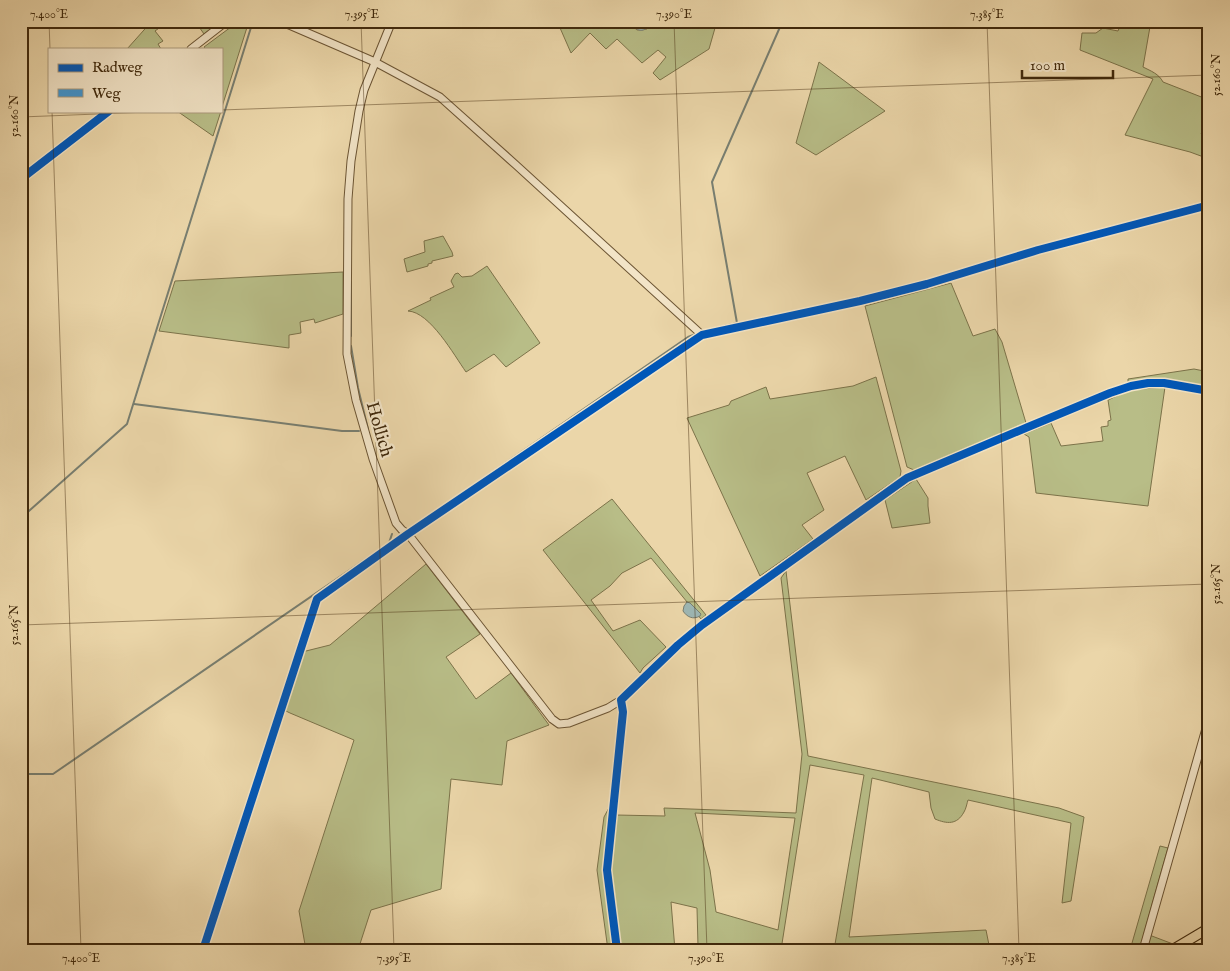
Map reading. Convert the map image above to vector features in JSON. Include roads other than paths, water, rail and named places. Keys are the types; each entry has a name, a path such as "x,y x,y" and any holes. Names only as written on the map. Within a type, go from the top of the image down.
{"main road":[{"path":"1172,950 1209,928"}],"street":[{"path":"192,48 227,21"},
{"path":"280,21 375,62 440,97 702,335"},
{"name":"Hollich","path":"392,21 364,90 350,161 347,354 356,400 373,459 396,523 408,534 555,722 569,723 608,708 621,700 678,645 702,625 907,478 1110,393 1131,386 1164,383 1209,391"},
{"path":"21,179 108,112"},
{"path":"203,950 317,599 408,534 702,335 860,301 927,284 1038,250 1209,205"},
{"path":"617,950 607,870 623,712 621,700"},
{"path":"1143,950 1209,718"}],"water":[{"path":"627,21 653,21 643,30 637,30"},
{"path":"687,602 701,614 700,616 693,618 683,611"}],"waterway":[{"path":"21,518 127,424 253,21"},
{"path":"701,332 737,323 712,182 780,27"},
{"path":"351,282 351,336"},
{"path":"427,517 688,337 696,334"},
{"path":"351,346 358,388 368,429"},
{"path":"134,404 342,431 359,431"},
{"path":"21,774 53,774 389,543 392,534"}]}
